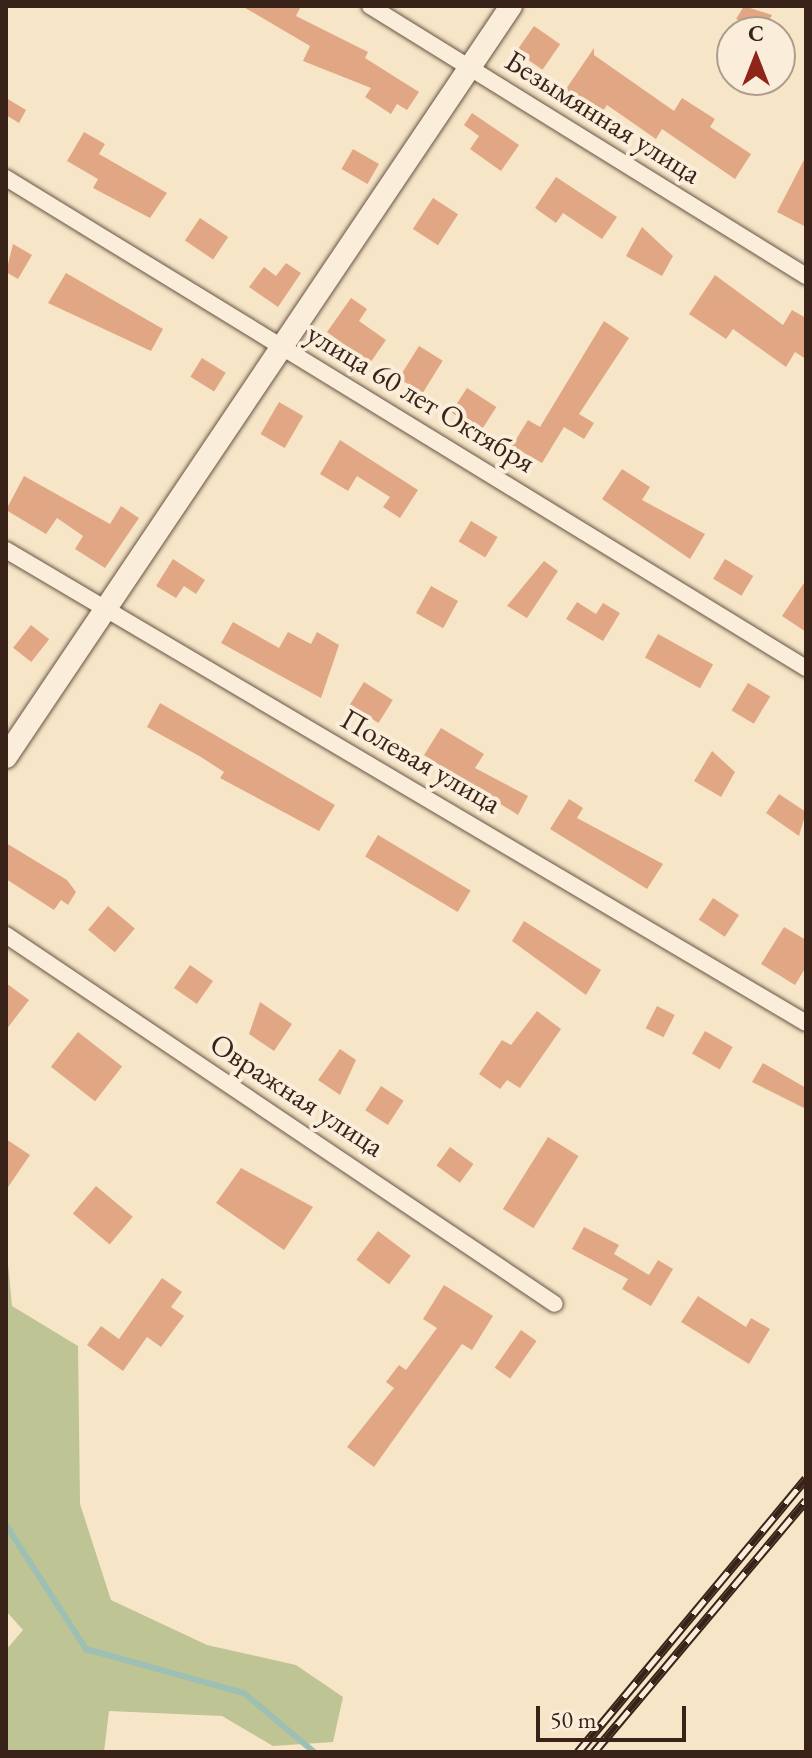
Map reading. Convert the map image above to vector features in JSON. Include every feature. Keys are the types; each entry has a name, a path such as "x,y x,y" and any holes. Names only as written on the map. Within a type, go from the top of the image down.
{"street":[{"name":"Безымянная улица","path":"370,6 806,276"},
{"path":"6,757 108,612 281,345 511,6"},
{"name":"улица 60 лет Октября","path":"6,178 806,668"},
{"name":"Полевая улица","path":"6,550 806,1023"},
{"name":"Овражная улица","path":"6,935 555,1304"}],"green space":[{"path":"6,1243 12,1306 78,1346 80,1504 111,1600 207,1645 296,1665 343,1697 333,1742 273,1746 222,1716 109,1711 104,1752 6,1752 6,1650 23,1630 6,1611"}],"building":[{"path":"242,6 301,6 296,16 368,52 365,58 419,92 407,110 397,104 391,114 365,97 371,88 303,61 310,46"},
{"path":"744,6 772,15 771,16 738,16"},
{"path":"534,26 560,44 542,70 516,51"},
{"path":"594,48 594,55 674,111 682,98 715,119 710,127 751,154 735,179 662,129 656,139 607,105 594,124 580,115 585,107 564,92"},
{"path":"6,98 26,110 19,123 6,115"},
{"path":"472,113 519,145 501,171 470,149 479,136 464,125"},
{"path":"84,132 105,144 99,154 167,193 150,218 93,188 98,179 67,161"},
{"path":"353,149 379,164 367,184 342,169"},
{"path":"806,156 806,227 777,212"},
{"path":"556,177 617,217 602,239 563,213 556,223 535,208"},
{"path":"433,198 458,214 438,245 413,229"},
{"path":"200,218 228,237 213,259 185,240"},
{"path":"642,227 673,256 662,276 626,256"},
{"path":"13,244 32,255 18,279 6,272"},
{"path":"286,263 301,273 278,307 249,287 264,267 276,276"},
{"path":"66,273 163,329 151,351 48,303"},
{"path":"715,275 783,325 792,310 806,318 806,359 795,352 786,367 733,329 726,339 689,314"},
{"path":"351,298 367,309 359,321 386,340 370,363 327,332"},
{"path":"604,321 629,338 579,414 594,423 584,439 564,427 542,463 512,446 528,420 540,427"},
{"path":"419,346 443,361 423,393 399,378"},
{"path":"202,358 226,373 214,391 190,377"},
{"path":"467,388 496,407 481,431 451,412"},
{"path":"279,402 303,416 285,448 260,434"},
{"path":"340,440 418,490 400,518 383,507 390,497 357,476 348,491 320,474"},
{"path":"622,469 650,487 642,500 705,534 690,559 602,499"},
{"path":"24,476 110,524 121,506 139,518 105,568 75,549 83,536 57,518 46,534 6,510"},
{"path":"471,521 498,537 485,558 459,542"},
{"path":"173,559 205,580 196,594 184,586 176,598 156,586"},
{"path":"725,559 753,576 741,596 713,579"},
{"path":"544,561 558,571 527,618 507,606"},
{"path":"806,580 806,632 782,616"},
{"path":"431,586 458,601 443,628 416,613"},
{"path":"577,602 596,614 603,603 620,613 603,641 566,619"},
{"path":"233,622 279,648 288,632 311,644 317,632 339,645 321,698 221,643"},
{"path":"31,625 49,639 31,662 13,648"},
{"path":"658,634 713,665 700,688 645,658"},
{"path":"364,682 393,700 379,723 350,705"},
{"path":"748,683 770,696 754,724 732,710"},
{"path":"160,703 335,805 319,831 220,778 224,772 147,727"},
{"path":"441,728 484,754 475,768 528,796 518,815 424,755"},
{"path":"712,751 735,772 721,797 694,781"},
{"path":"779,794 806,812 799,836 766,813"},
{"path":"569,799 583,808 577,818 663,864 647,889 550,829"},
{"path":"378,835 471,891 458,912 365,856"},
{"path":"6,843 67,880 76,892 68,905 61,900 54,910 6,879"},
{"path":"713,898 739,915 725,937 699,920"},
{"path":"108,906 135,928 115,952 88,930"},
{"path":"524,921 601,970 586,995 512,941"},
{"path":"784,927 806,940 806,967 795,985 761,964"},
{"path":"190,965 213,981 197,1004 174,988"},
{"path":"6,983 29,1000 6,1030"},
{"path":"260,1002 292,1024 274,1051 249,1034"},
{"path":"657,1006 675,1015 663,1037 646,1028"},
{"path":"537,1011 561,1029 520,1088 507,1080 500,1089 479,1074 502,1040 511,1045"},
{"path":"705,1031 733,1047 720,1070 692,1054"},
{"path":"78,1032 122,1066 95,1101 51,1067"},
{"path":"340,1049 356,1060 340,1095 318,1080"},
{"path":"763,1063 806,1088 806,1109 752,1082"},
{"path":"381,1086 404,1101 388,1125 365,1110"},
{"path":"548,1137 579,1156 533,1228 503,1209"},
{"path":"6,1139 30,1155 6,1190"},
{"path":"450,1147 473,1164 460,1183 436,1166"},
{"path":"241,1168 313,1207 284,1250 216,1203"},
{"path":"96,1186 133,1217 110,1244 73,1214"},
{"path":"584,1227 619,1245 614,1254 649,1275 658,1260 673,1269 651,1306 622,1289 628,1279 572,1249"},
{"path":"378,1231 411,1256 389,1284 356,1260"},
{"path":"162,1278 182,1292 171,1307 184,1316 161,1347 147,1337 123,1371 87,1345 101,1326 119,1339"},
{"path":"444,1285 493,1316 472,1350 462,1344 374,1467 347,1447 394,1388 386,1382 399,1365 406,1370 437,1328 423,1319"},
{"path":"698,1296 746,1327 751,1318 770,1329 749,1364 681,1322"},
{"path":"521,1330 537,1341 510,1379 495,1368"}],"waterway":[{"path":"6,1525 86,1649 244,1693 314,1752"}],"railway":[{"path":"578,1752 806,1478"},
{"path":"594,1752 806,1500"}]}
